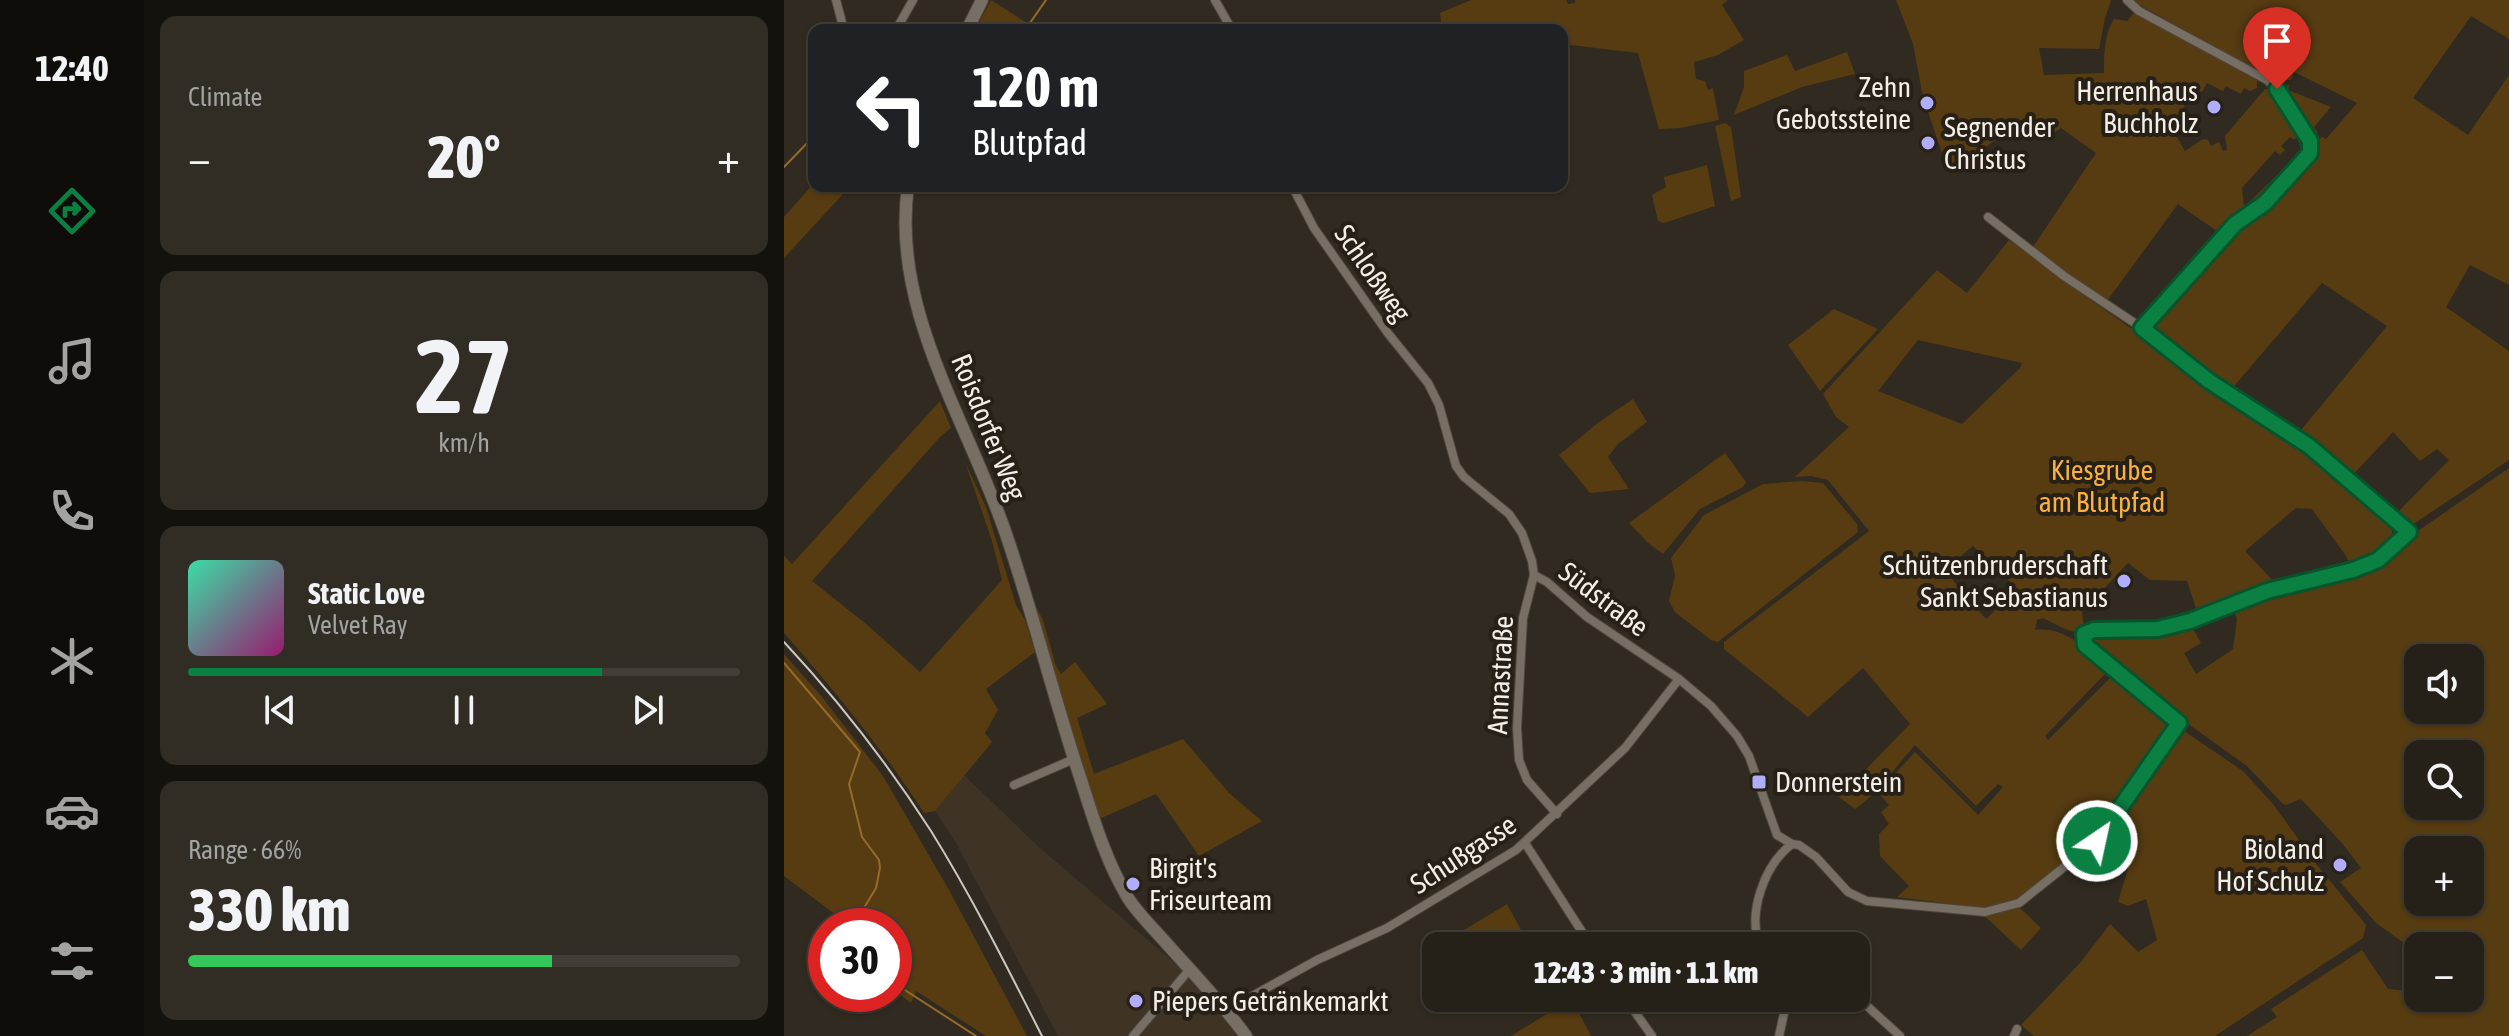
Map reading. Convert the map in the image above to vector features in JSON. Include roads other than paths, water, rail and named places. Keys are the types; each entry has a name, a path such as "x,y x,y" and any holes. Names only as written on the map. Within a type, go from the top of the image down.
{"street":[{"path":"836,0 842,24"},
{"path":"899,24 913,0"},
{"path":"970,24 982,0"},
{"path":"1215,0 1229,24"},
{"path":"2127,0 2139,11 2267,80 2281,94 2311,145 2304,162 2260,208 2235,224 2142,328"},
{"name":"Roisdorfer Weg","path":"908,192 906,245 920,310 946,390 1006,532 1049,683 1102,845 1129,898 1246,1036"},
{"name":"Schloßweg","path":"1294,192 1330,251 1387,332 1427,381"},
{"path":"1777,835 1816,857 1848,892 1867,901 1985,912 2019,903 2097,841 2179,723 2085,645 2084,634 2094,630 2158,629 2190,621 2267,591 2353,570 2378,560 2409,532 2309,446 2209,381 2142,328 2064,276 1988,217"},
{"name":"Südstraße","path":"1427,381 1439,405 1456,466 1464,477 1509,514 1522,533 1534,575 1630,648 1679,679"},
{"name":"Annastraße","path":"1534,575 1523,618 1517,714 1519,760 1527,780 1557,814"},
{"path":"1679,679 1711,706 1737,736 1749,756 1777,835 1777,857 1755,912 1755,932"},
{"name":"Schußgasse","path":"1227,1010 1317,960 1387,928 1525,843 1625,748 1679,679"},
{"path":"1014,785 1074,759"},
{"path":"1525,843 1582,932"},
{"path":"1777,857 1792,844"},
{"path":"1133,1036 1190,969"},
{"path":"1870,1009 1900,1036"},
{"path":"1635,1012 1652,1036"},
{"path":"1779,1036 1784,1012"}],"waterway":[{"path":"1029,24 1046,0"},
{"path":"784,167 808,142"},
{"path":"784,663 860,752 849,784 862,837 879,860 880,868 876,888 864,908"},
{"path":"912,995 976,1036"}],"tram line":[{"path":"784,642 862,733 931,831 975,907 1042,1036"}],"place":[{"name":"Zehn Gebotssteine","path":"1927,103"},
{"name":"Herrenhaus Buchholz","path":"2214,107"},
{"name":"Segnender Christus","path":"1928,143"},
{"name":"Schützenbruderschaft Sankt Sebastianus","path":"2124,581"},
{"name":"Donnerstein","path":"1759,782"},
{"name":"Bioland Hof Schulz","path":"2340,865"},
{"name":"Birgit's Friseurteam","path":"1133,884"},
{"name":"Piepers Getränkemarkt","path":"1136,1001"}],"park label":[{"name":"Kiesgrube am Blutpfad","path":"2102,486"}]}
